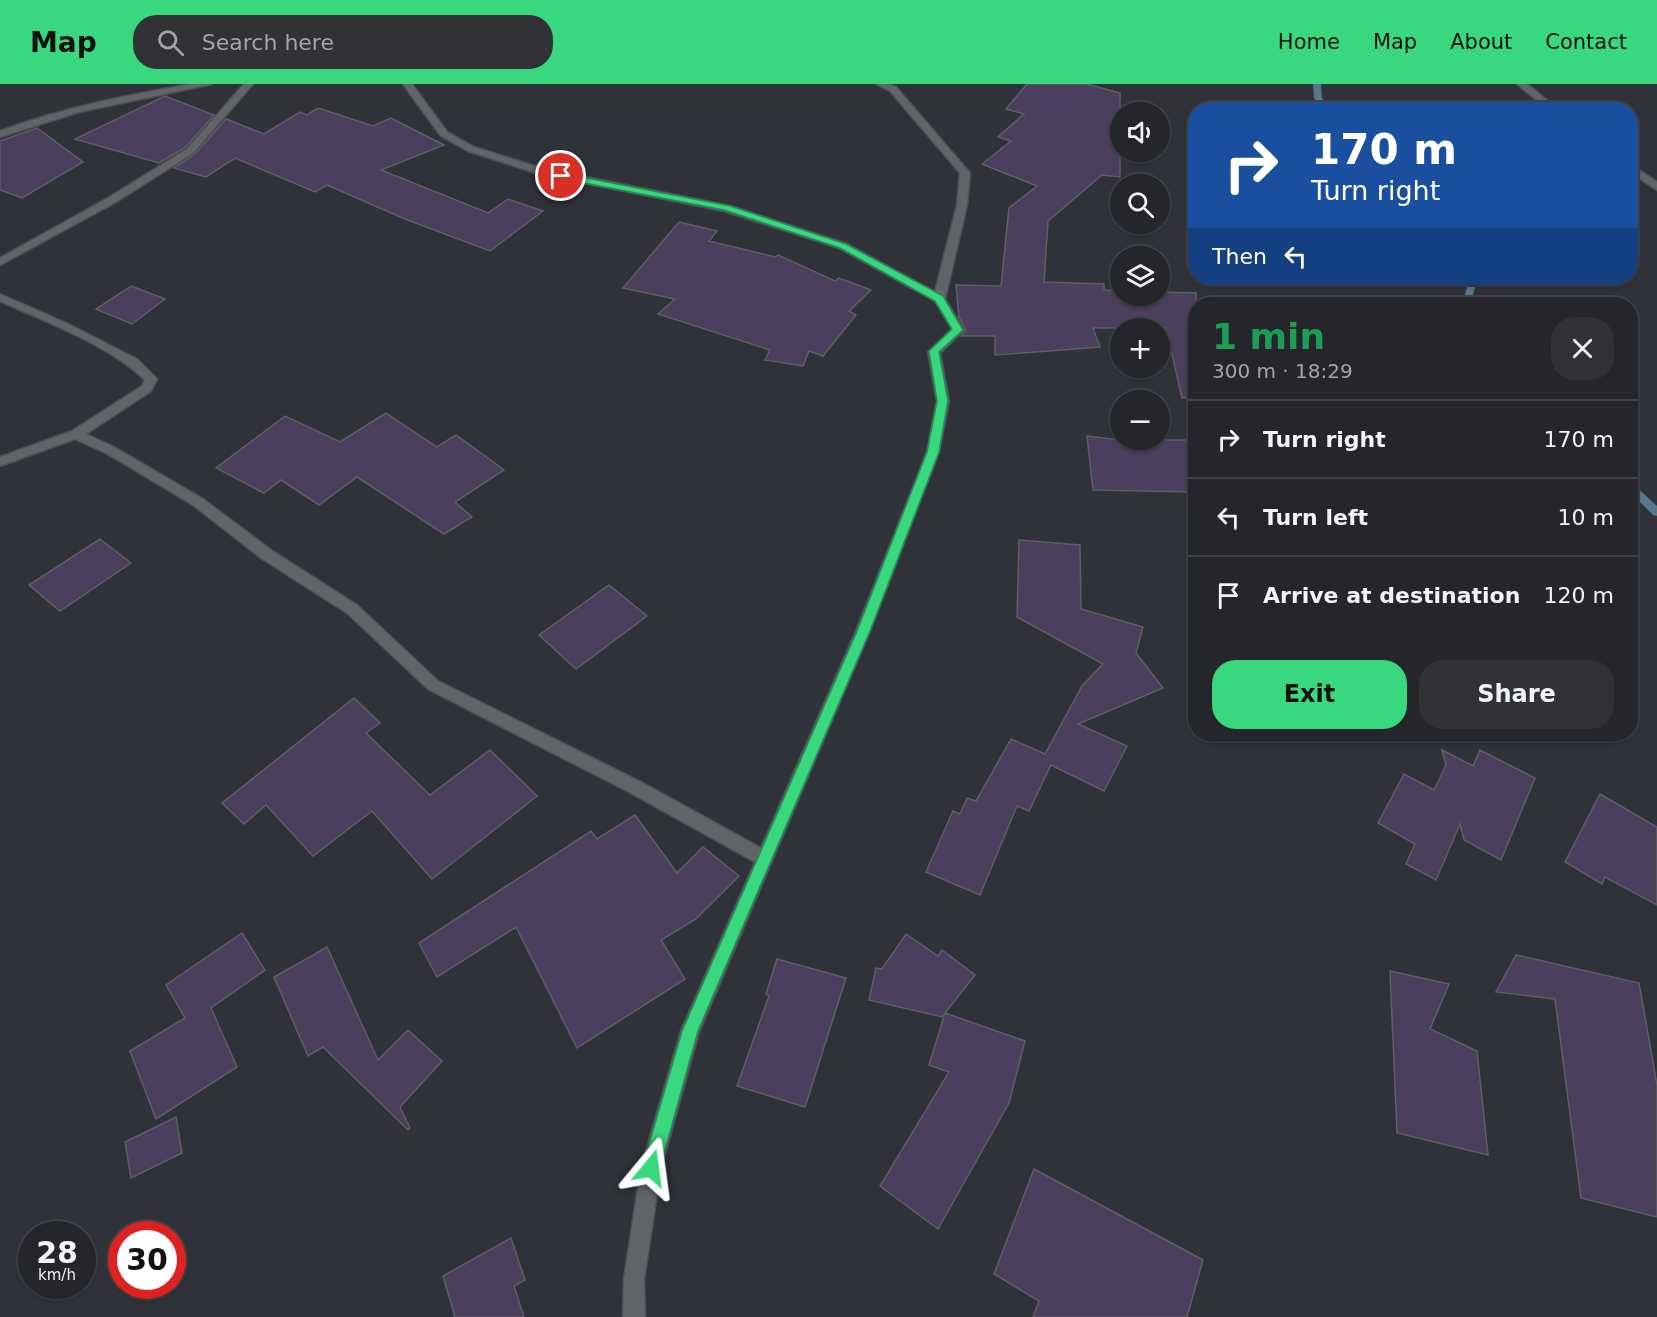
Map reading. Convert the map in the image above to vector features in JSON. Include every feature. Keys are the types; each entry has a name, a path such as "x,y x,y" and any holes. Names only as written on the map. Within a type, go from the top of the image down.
{"street":[{"path":"0,134 43,119 96,106 208,84"},
{"path":"0,262 112,200 190,151 249,84"},
{"path":"407,84 444,134 471,149 539,171 726,208 843,246 939,299 958,330 934,351 942,401 933,452 863,631 690,1031 654,1156 634,1279 634,1317"},
{"path":"880,84 893,89 965,173 962,205 939,299"},
{"path":"1521,84 1545,102"},
{"path":"1638,173 1657,187"},
{"path":"0,297 133,362 151,379 147,388 76,434 0,462"},
{"path":"76,434 110,450 198,501 266,554 352,609 432,685 635,787 764,858"}],"building":[{"path":"1027,84 1087,84 1120,93 1120,102 1110,102 1110,162 1120,162 1120,174 1102,175 1048,221 1044,282 1104,284 1104,290 1110,290 1110,306 1170,306 1170,292 1196,293 1196,297 1188,297 1188,398 1182,398 1170,346 1170,318 1110,318 1110,328 1093,328 1100,347 995,355 995,336 961,336 966,330 959,317 956,285 1001,286 1009,208 1037,186 982,164 1011,141 998,137 1024,114 1006,109"},
{"path":"165,96 214,115 186,147 159,163 75,139"},
{"path":"318,108 373,126 391,118 444,145 381,170 488,213 508,199 543,211 490,251 405,219 327,185 315,192 235,158 206,177 174,168 195,154 226,119 264,134 300,112 307,115"},
{"path":"37,128 83,162 22,198 0,190 0,141"},
{"path":"679,222 717,231 709,241 775,257 778,255 835,281 839,278 871,290 849,311 856,315 823,356 809,351 803,366 765,360 770,350 658,314 675,299 623,288"},
{"path":"131,286 165,299 132,324 96,309"},
{"path":"386,413 437,447 456,435 504,470 455,502 472,517 444,534 357,477 319,505 281,480 264,493 216,468 285,416 340,442"},
{"path":"1087,436 1110,439 1110,450 1170,450 1170,440 1188,440 1188,492 1093,490"},
{"path":"100,539 131,563 60,611 29,585"},
{"path":"1019,540 1080,545 1081,609 1143,627 1136,653 1163,688 1078,724 1127,746 1104,791 1051,765 1029,811 1017,806 980,895 926,872 953,811 960,814 967,798 976,801 1011,739 1045,754 1082,686 1103,664 1017,617"},
{"path":"609,585 647,616 576,669 539,635"},
{"path":"354,698 380,723 366,733 430,795 490,750 537,796 432,879 372,811 313,856 266,805 244,824 222,803"},
{"path":"1442,750 1473,766 1480,750 1535,778 1501,860 1464,840 1460,824 1436,880 1406,864 1415,844 1378,823 1404,774 1434,790 1446,765"},
{"path":"1600,794 1657,827 1657,905 1605,877 1602,884 1565,862"},
{"path":"635,815 677,873 703,847 739,876 696,919 661,940 685,979 577,1048 516,927 437,977 419,943 591,831 597,839"},
{"path":"242,933 265,970 211,1008 237,1067 156,1119 130,1051 185,1018 166,985"},
{"path":"906,934 938,956 942,950 975,975 942,1017 869,1000 876,968 882,969"},
{"path":"327,947 378,1060 408,1030 442,1061 400,1107 410,1128 408,1130 323,1047 308,1056 274,977"},
{"path":"1516,955 1639,983 1657,1085 1657,1217 1581,1198 1555,999 1496,992"},
{"path":"777,959 846,978 805,1107 737,1086 769,996 766,994"},
{"path":"1390,971 1449,984 1430,1029 1477,1051 1488,1155 1397,1133"},
{"path":"945,1013 1025,1041 1009,1103 938,1229 880,1186 949,1072 929,1065"},
{"path":"176,1117 182,1153 131,1178 125,1142"},
{"path":"1034,1169 1203,1260 1187,1317 1033,1317 1039,1301 994,1274"},
{"path":"511,1238 525,1280 514,1286 524,1317 455,1317 443,1276"}],"waterway":[{"path":"1317,84 1318,98 1321,102"},
{"path":"1468,297 1472,285"},
{"path":"1638,493 1657,512"}],"route":[{"path":"561,176 726,208 843,246 939,299 958,330 934,351 942,401 933,452 863,631 690,1031 651,1168"}]}
